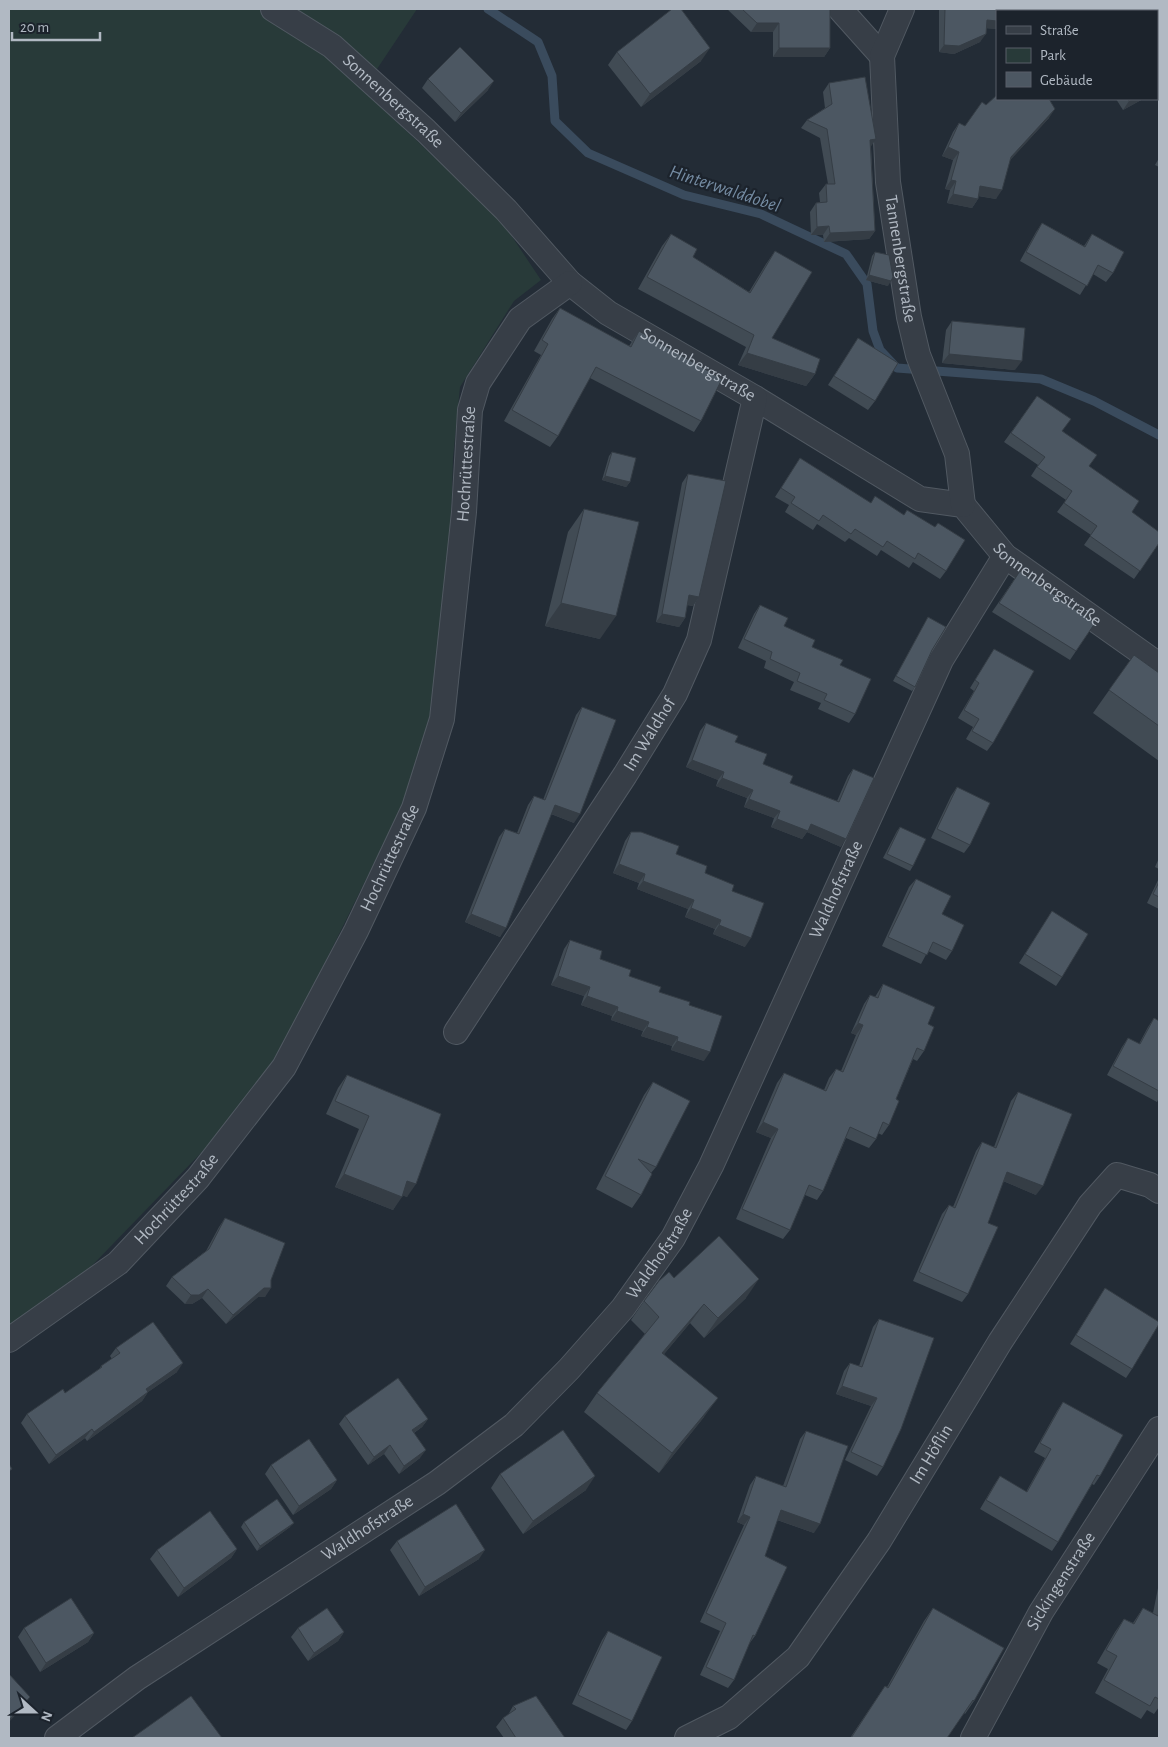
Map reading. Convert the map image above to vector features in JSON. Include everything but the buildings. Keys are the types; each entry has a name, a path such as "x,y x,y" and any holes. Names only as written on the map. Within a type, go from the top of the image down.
{"street":[{"name":"Sonnenbergstraße","path":"273,9 332,46 426,131 506,210 570,283 608,313 755,398 920,499 964,505 1005,556 1159,665"},
{"path":"840,9 882,56"},
{"name":"Tannenbergstraße","path":"902,9 882,56 888,182 904,292 918,355 957,454 964,505"},
{"name":"Hochrüttestraße","path":"9,1340 118,1262 198,1178 284,1067 356,931 414,808 442,720 464,512 470,410 478,384 520,318 570,283"},
{"name":"Im Waldhof","path":"456,1032 625,775 675,694 699,640 755,398"},
{"name":"Waldhofstraße","path":"58,1738 137,1678 453,1472 514,1425 569,1369 623,1308 673,1238 711,1166 941,660 1005,556"},
{"name":"Im Höflin","path":"687,1738 729,1717 798,1657 879,1542 1000,1342 1090,1205 1118,1175 1150,1185 1159,1191"},
{"name":"Sickingenstraße","path":"973,1738 1041,1612 1159,1430"}],"green space":[{"path":"9,9 417,9 363,90 501,220 541,280 514,301 460,387 453,458 449,595 431,710 410,790 283,1048 228,1125 81,1277 9,1330"}],"waterway":[{"name":"Hinterwalddobel","path":"488,9 538,42 552,76 555,121 588,153 684,195 761,214 846,254 867,284 873,331 880,350 897,368 1041,379 1094,401 1159,435"}]}
